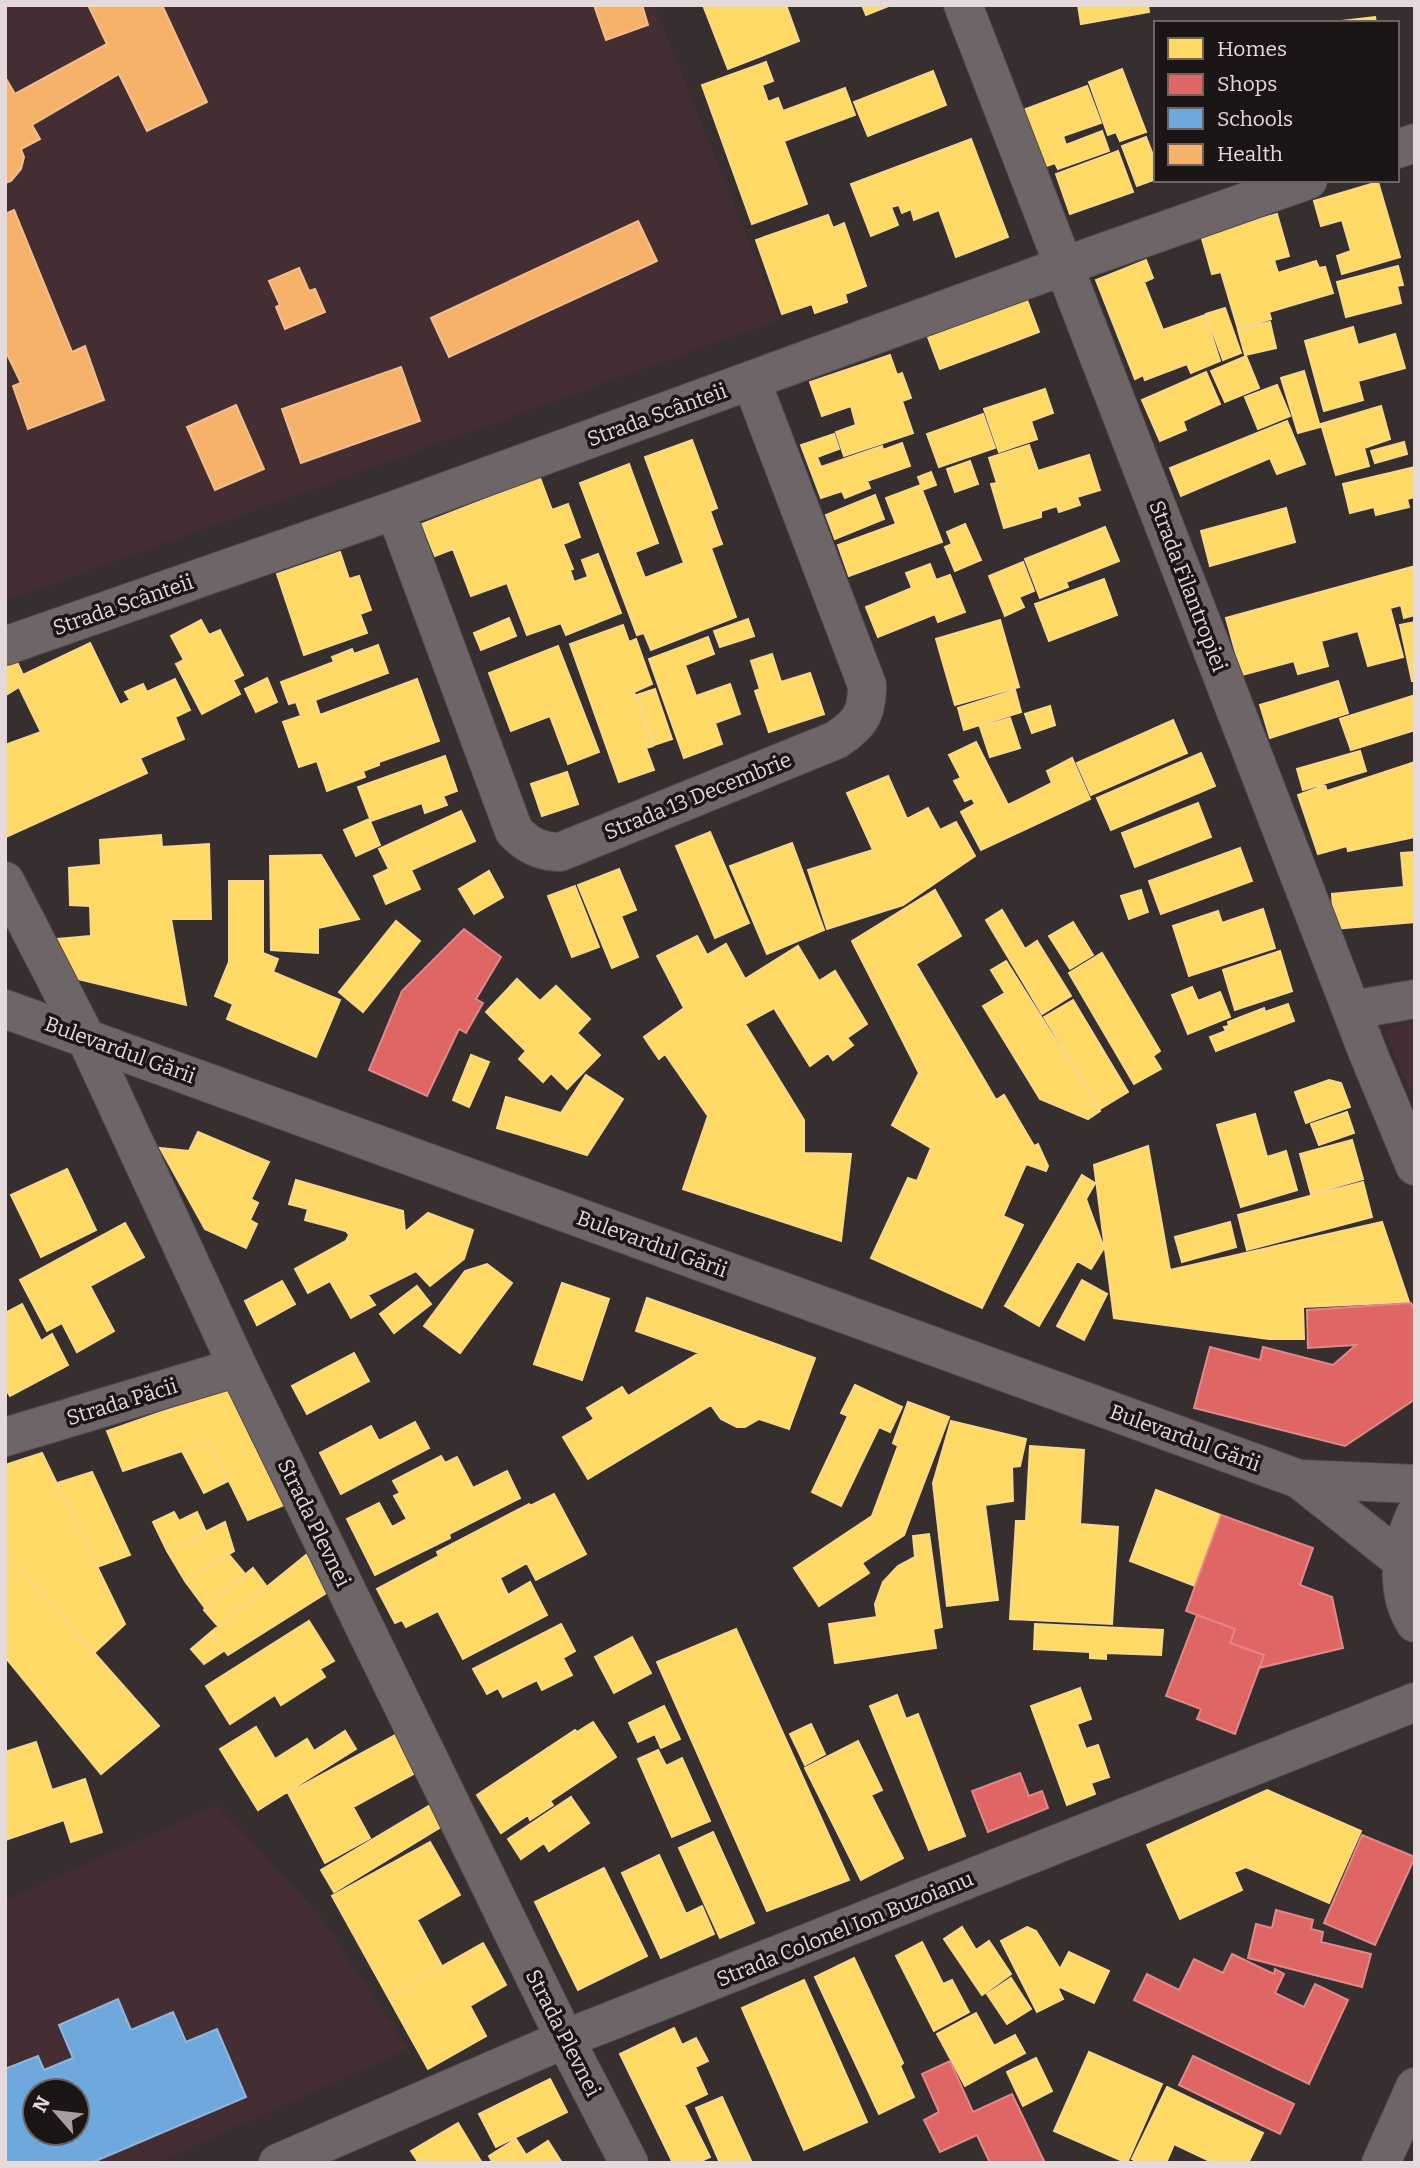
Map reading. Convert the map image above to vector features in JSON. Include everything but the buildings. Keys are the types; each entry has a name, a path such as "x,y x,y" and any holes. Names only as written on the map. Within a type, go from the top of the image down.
{"street":[{"name":"Strada Filantropiei","path":"963,5 1352,1010 1415,1166"},
{"name":"Strada Scânteii","path":"5,646 395,510 1302,182"},
{"name":"Strada 13 Decembrie","path":"395,510 514,831 524,841 546,852 560,852 836,740 852,729 867,705 867,685 751,380"},
{"name":"Strada Plevnei","path":"5,881 86,1038 239,1367 565,2039 629,2163"},
{"path":"1352,1010 1415,999"},
{"name":"Bulevardul Gării","path":"5,1009 1299,1479 1415,1484"},
{"name":"Strada Păcii","path":"5,1437 239,1367"},
{"name":"Bulevardul Gării","path":"1299,1479 1401,1560"},
{"path":"1415,1515 1407,1532 1401,1560 1403,1589 1415,1623"},
{"name":"Strada Colonel Ion Buzoianu","path":"278,2163 565,2039 1415,1702"},
{"path":"1381,2163 1415,2087"}],"shaded area":[{"path":"5,5 654,5 780,319 5,601"},
{"path":"1415,1021 1415,1103 1385,1031"},
{"path":"217,1805 319,1915 408,2049 156,2163 5,2163 5,1901"}]}
